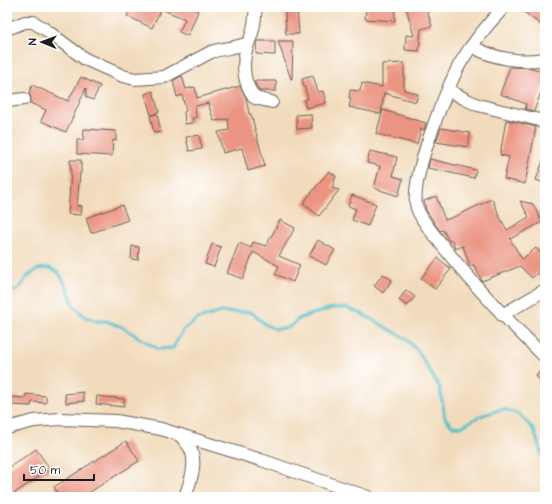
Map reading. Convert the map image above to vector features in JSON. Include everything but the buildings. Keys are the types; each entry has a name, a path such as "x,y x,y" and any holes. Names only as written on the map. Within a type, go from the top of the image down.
{"street":[{"path":"256,7 253,30 248,43 244,62 245,75 249,90 255,98 272,102"},
{"path":"504,7 493,18 461,62 448,90 431,131 415,194 416,207 422,218 452,258 502,315 545,357"},
{"path":"7,29 25,22 33,22 85,59 123,76 136,79 164,77 211,52 239,47 248,43"},
{"path":"472,46 483,53 499,57 532,61 545,59"},
{"path":"448,90 478,104 539,120 545,124"},
{"path":"7,101 24,99"},
{"path":"502,315 545,290"},
{"path":"7,428 34,422 67,419 116,421 161,429 261,460 368,497"},
{"path":"180,435 190,448 194,463 190,484 185,497"}],"waterway":[{"path":"7,284 12,291 16,291 27,277 38,269 50,268 59,273 68,289 74,306 85,317 97,321 106,321 122,327 158,349 173,348 183,330 198,319 221,312 251,312 266,325 275,329 288,328 300,318 332,308 347,308 364,315 405,338 417,350 440,388 445,418 452,426 461,427 480,416 503,409 519,414 534,430 545,465"}]}
